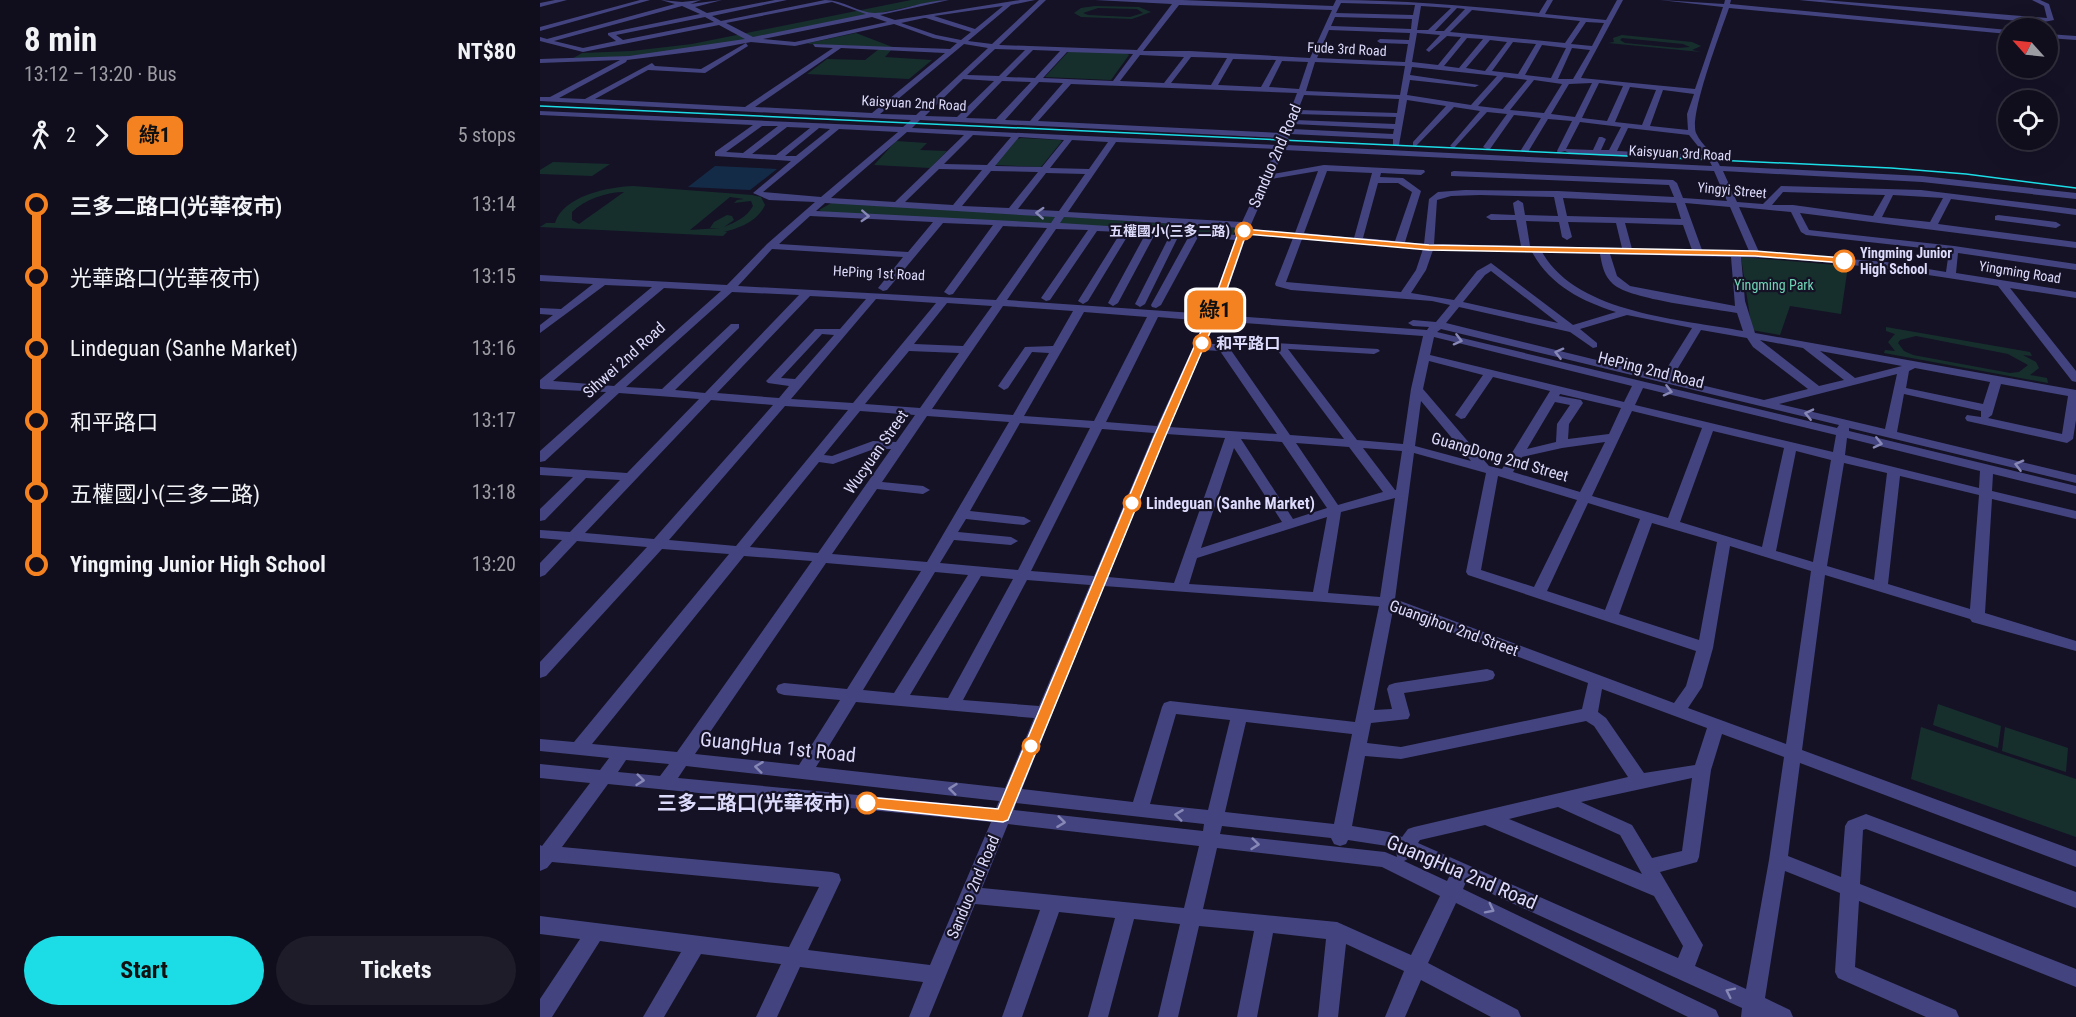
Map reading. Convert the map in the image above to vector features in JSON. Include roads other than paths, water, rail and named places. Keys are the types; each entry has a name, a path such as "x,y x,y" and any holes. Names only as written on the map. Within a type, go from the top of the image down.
{"street":[{"path":"540,5 564,0"},
{"path":"540,25 629,0"},
{"path":"540,25 637,0"},
{"path":"540,25 642,0"},
{"path":"540,25 647,0"},
{"path":"664,0 686,5 753,40 950,51"},
{"path":"686,5 698,0"},
{"path":"542,41 654,12 719,0"},
{"path":"622,42 610,33 673,21 757,0"},
{"path":"703,13 784,0"},
{"path":"548,68 580,51 832,0"},
{"name":"Fude 3rd Road","path":"832,0 935,37 994,46 1408,64 1532,78 1597,81 1698,92"},
{"path":"540,53 667,46 745,35 909,0"},
{"path":"540,61 629,58 714,47 946,0"},
{"path":"795,44 924,15 1032,0"},
{"name":"Sihwei 2nd Road","path":"540,458 735,284 770,246 906,129 1043,0"},
{"path":"1098,0 1308,3 1394,14 1417,11 1430,2 1470,8 1519,9 1541,15 1608,22"},
{"path":"1541,15 1550,0"},
{"path":"1525,150 1545,116 1593,48 1620,0"},
{"path":"1663,0 1727,3 1998,31"},
{"path":"1727,3 1756,0"},
{"path":"1802,0 2051,20 2047,5 2035,0"},
{"path":"1115,83 1178,2"},
{"path":"1336,6 1372,10 1400,2 1417,11"},
{"path":"1390,25 1400,2"},
{"path":"874,115 1011,3"},
{"path":"1727,3 1691,114 1692,133 1713,158 1755,254"},
{"path":"1430,32 1453,4"},
{"name":"Sanduo 2nd Road","path":"919,1017 1162,429 1214,313 1243,231 1285,138 1294,112 1300,103 1313,59 1336,6"},
{"path":"1429,50 1470,8"},
{"path":"1936,9 1938,25"},
{"path":"1360,41 1372,10"},
{"path":"1396,140 1417,11"},
{"path":"654,12 673,21"},
{"path":"924,15 976,31"},
{"path":"626,19 640,27"},
{"path":"1554,80 1568,46 1585,19"},
{"path":"1328,28 1366,26 1593,48"},
{"path":"683,30 699,37"},
{"path":"858,31 874,37"},
{"path":"1440,67 1466,35"},
{"path":"2058,37 2076,39"},
{"path":"1462,69 1488,38"},
{"path":"647,68 702,71 753,40"},
{"path":"1488,72 1511,40"},
{"path":"542,41 580,51"},
{"path":"885,41 907,49"},
{"path":"1380,41 1412,42"},
{"path":"1521,76 1540,43"},
{"path":"747,109 840,46"},
{"path":"696,58 714,47"},
{"path":"960,119 1031,48"},
{"path":"999,121 1066,49"},
{"path":"586,101 672,53"},
{"path":"1166,85 1190,53"},
{"path":"1213,87 1232,55"},
{"path":"1264,89 1281,57"},
{"path":"552,99 629,58"},
{"path":"677,69 686,64"},
{"path":"1473,107 1503,74"},
{"path":"961,77 1213,87 1235,85 1402,101"},
{"path":"1406,77 1475,86"},
{"path":"1487,147 1532,78"},
{"path":"587,80 621,82"},
{"path":"1032,123 1069,81"},
{"path":"1561,151 1597,81"},
{"path":"1610,124 1628,84"},
{"path":"1302,90 1334,85"},
{"path":"1393,87 1404,87"},
{"path":"1645,128 1660,88"},
{"name":"Kaisyuan 2nd Road","path":"540,99 999,121 1285,138"},
{"path":"1325,103 1449,101 1485,109 1645,128 1656,143 1692,133"},
{"path":"1416,144 1449,101"},
{"path":"1454,146 1485,109"},
{"path":"1294,112 1400,115"},
{"name":"Kaisyuan 2nd Road","path":"540,113 1114,139 1285,138"},
{"path":"1291,122 1398,127"},
{"path":"761,123 718,154 799,159 838,126"},
{"path":"744,156 786,124"},
{"path":"777,158 818,125"},
{"path":"1612,153 1625,126"},
{"path":"898,204 971,132"},
{"path":"955,207 1017,135"},
{"path":"1012,211 1070,137"},
{"name":"Kaisyuan 3rd Road","path":"1285,138 1396,140 1416,144 1595,153 1612,153 1656,143 1713,158"},
{"name":"Kaisyuan 3rd Road","path":"1285,138 1382,152 1922,179 2076,196"},
{"name":"Wucyuan Street","path":"665,783 1114,139"},
{"path":"1595,153 1602,139"},
{"path":"1358,241 1382,152"},
{"path":"1495,157 1496,193"},
{"name":"Yingming Road","path":"799,159 757,193 823,200 1134,218 1243,231 1429,248 1755,254 1865,263 2072,294"},
{"path":"938,166 1091,172"},
{"path":"1268,177 1324,168 1421,172"},
{"path":"1324,168 1280,284 1291,287 1406,296 1457,303 1570,328 1626,312"},
{"path":"1398,171 1434,197 1429,248 1421,270 1406,296"},
{"path":"1454,174 1672,183 1698,253"},
{"path":"1827,174 1836,191"},
{"path":"1921,193 1922,179"},
{"path":"1375,180 1400,180 1417,191 1399,245"},
{"path":"1766,206 1781,189 1892,191 2076,212"},
{"path":"1821,211 1836,191"},
{"path":"1869,239 1873,217 1892,191"},
{"name":"Yingyi Street","path":"1434,197 1451,193 1558,194 1733,203 1873,217 2076,245"},
{"path":"1558,194 1567,237"},
{"path":"1933,225 1948,197"},
{"path":"1518,202 1531,250 1541,264 1561,282 1581,294 1626,312 1909,367 2075,394 2067,440 1900,390"},
{"path":"1999,255 1995,234 2002,202"},
{"path":"1793,208 1806,232 1954,249 2076,267"},
{"path":"2050,242 2060,209"},
{"name":"Yingming Road","path":"807,213 1195,234 1243,231"},
{"path":"1491,217 1687,222"},
{"path":"804,772 850,694 931,567 1058,350 1081,305 1134,218"},
{"path":"1998,218 2056,225"},
{"path":"883,288 940,220"},
{"path":"1620,220 1628,252"},
{"path":"578,749 946,296 1000,223"},
{"path":"1046,298 1094,228"},
{"path":"1113,303 1152,231"},
{"path":"1140,304 1176,232"},
{"path":"952,705 1100,425 1155,309 1195,234"},
{"path":"770,246 911,255"},
{"path":"1951,275 1954,249"},
{"path":"1604,251 1611,277 1619,285 1635,291 1740,310"},
{"path":"1736,254 1740,310 1750,336 1757,345 1818,391"},
{"path":"1339,853 1341,832 1387,602 1397,494 1410,448 1417,389 1424,357 1434,329 1481,273 1491,266 1593,345"},
{"name":"HePing 1st Road","path":"540,269 613,273 807,293 873,297 946,296 1214,313"},
{"path":"540,330 613,273"},
{"name":"HePing 1st Road","path":"540,278 661,285 735,284 883,288 946,296"},
{"path":"2001,283 2076,378"},
{"path":"541,385 661,285"},
{"path":"540,572 807,293"},
{"path":"2072,294 2076,304"},
{"path":"540,672 658,544 873,297"},
{"name":"HePing 1st Road","path":"1002,299 1046,298 1081,305 1140,304 1155,309"},
{"path":"540,311 563,312"},
{"name":"HePing 2nd Road","path":"1214,313 1434,329 1765,404 1987,469 2076,490"},
{"path":"665,393 735,326"},
{"path":"1666,380 1698,326"},
{"name":"HePing 2nd Road","path":"1434,329 1639,384 1843,428 1890,434 2076,479"},
{"path":"798,383 772,381 819,331 842,332"},
{"path":"1374,351 1279,345 1351,444 1397,494"},
{"path":"1805,345 1854,382"},
{"path":"1200,346 1224,348 1335,510 1320,597"},
{"path":"905,347 967,350"},
{"path":"1004,386 1029,349 1058,350"},
{"path":"1424,357 1491,372 1555,393 1576,403 1563,424 1562,444"},
{"path":"1765,404 1909,367"},
{"path":"1890,434 1900,390 1909,367"},
{"path":"1461,415 1491,372"},
{"path":"1986,414 1996,380"},
{"path":"1538,594 1639,384"},
{"name":"GuangDong 2nd Street","path":"541,385 1410,448 1494,471 2076,647"},
{"path":"1417,389 1494,471"},
{"path":"1555,393 1629,405 2076,515"},
{"path":"1555,393 1516,455 1494,471 1473,572 1705,648"},
{"path":"1971,418 1986,414"},
{"path":"1672,525 1709,425"},
{"path":"1752,1010 1778,860 1819,569 1843,428"},
{"path":"1232,435 1290,525"},
{"path":"1179,588 1232,435"},
{"path":"1516,455 1562,444 1614,437"},
{"path":"815,458 833,460 873,445 900,446"},
{"path":"1768,553 1791,446"},
{"path":"1977,618 1987,469"},
{"path":"540,471 631,477"},
{"path":"1880,587 1894,471"},
{"path":"540,517 584,473"},
{"path":"873,485 923,490"},
{"path":"1190,556 1335,510 1397,494"},
{"path":"962,514 1024,521"},
{"path":"1610,618 1647,518"},
{"name":"Guangjhou 2nd Street","path":"540,534 1179,588 1387,602 2076,859"},
{"path":"950,535 1011,541"},
{"path":"1678,710 1694,687 1705,648 1725,541"},
{"path":"899,699 977,571"},
{"path":"1139,810 1170,707 1239,715 1363,723 1402,715 1395,689 1487,675"},
{"path":"1589,714 1596,681"},
{"path":"784,689 1044,713"},
{"path":"1358,750 1401,753 1589,714 1600,722 1640,781"},
{"path":"1168,1017 1239,715"},
{"path":"1647,867 1690,857 1702,770 1717,724"},
{"name":"GuangHua 1st Road","path":"540,745 1011,796"},
{"path":"542,856 622,753"},
{"path":"1401,866 1406,846 1414,834 1640,781 1702,770"},
{"path":"540,771 1003,816"},
{"name":"GuangHua 2nd Road","path":"1011,796 1389,839 1683,969 1752,1010 1783,1017"},
{"path":"1559,800 1626,831 1693,945 1683,969"},
{"name":"GuangHua 2nd Road","path":"1003,816 1385,860 1709,1017"},
{"path":"1486,817 1660,890"},
{"path":"1949,1017 1845,972 1854,826 1866,821 2076,900"},
{"path":"542,856 832,880 766,1017"},
{"path":"1778,860 2076,978"},
{"path":"1395,1017 1462,870"},
{"path":"969,895 1337,931 1416,967 1500,1014"},
{"path":"1012,1017 1052,903"},
{"path":"1098,1017 1126,911"},
{"path":"1247,1017 1265,924"},
{"path":"540,925 937,975"},
{"path":"540,1017 596,931"},
{"path":"1328,1017 1337,931"},
{"path":"653,1017 696,945"}],"water":[{"path":"715,166 777,169 750,190 688,187"}],"tram line":[{"path":"540,106 1891,168 1966,174 2076,188"}],"place":[{"name":"五權國小(三多二路)","path":"1244,231"},
{"name":"Yingming Junior High School","path":"1844,261"},
{"name":"和平路口","path":"1202,343"},
{"name":"Lindeguan (Sanhe Market)","path":"1132,503"},
{"name":"三多二路口(光華夜市)","path":"867,803"}],"park label":[{"name":"Yingming Park","path":"1774,285"}]}
